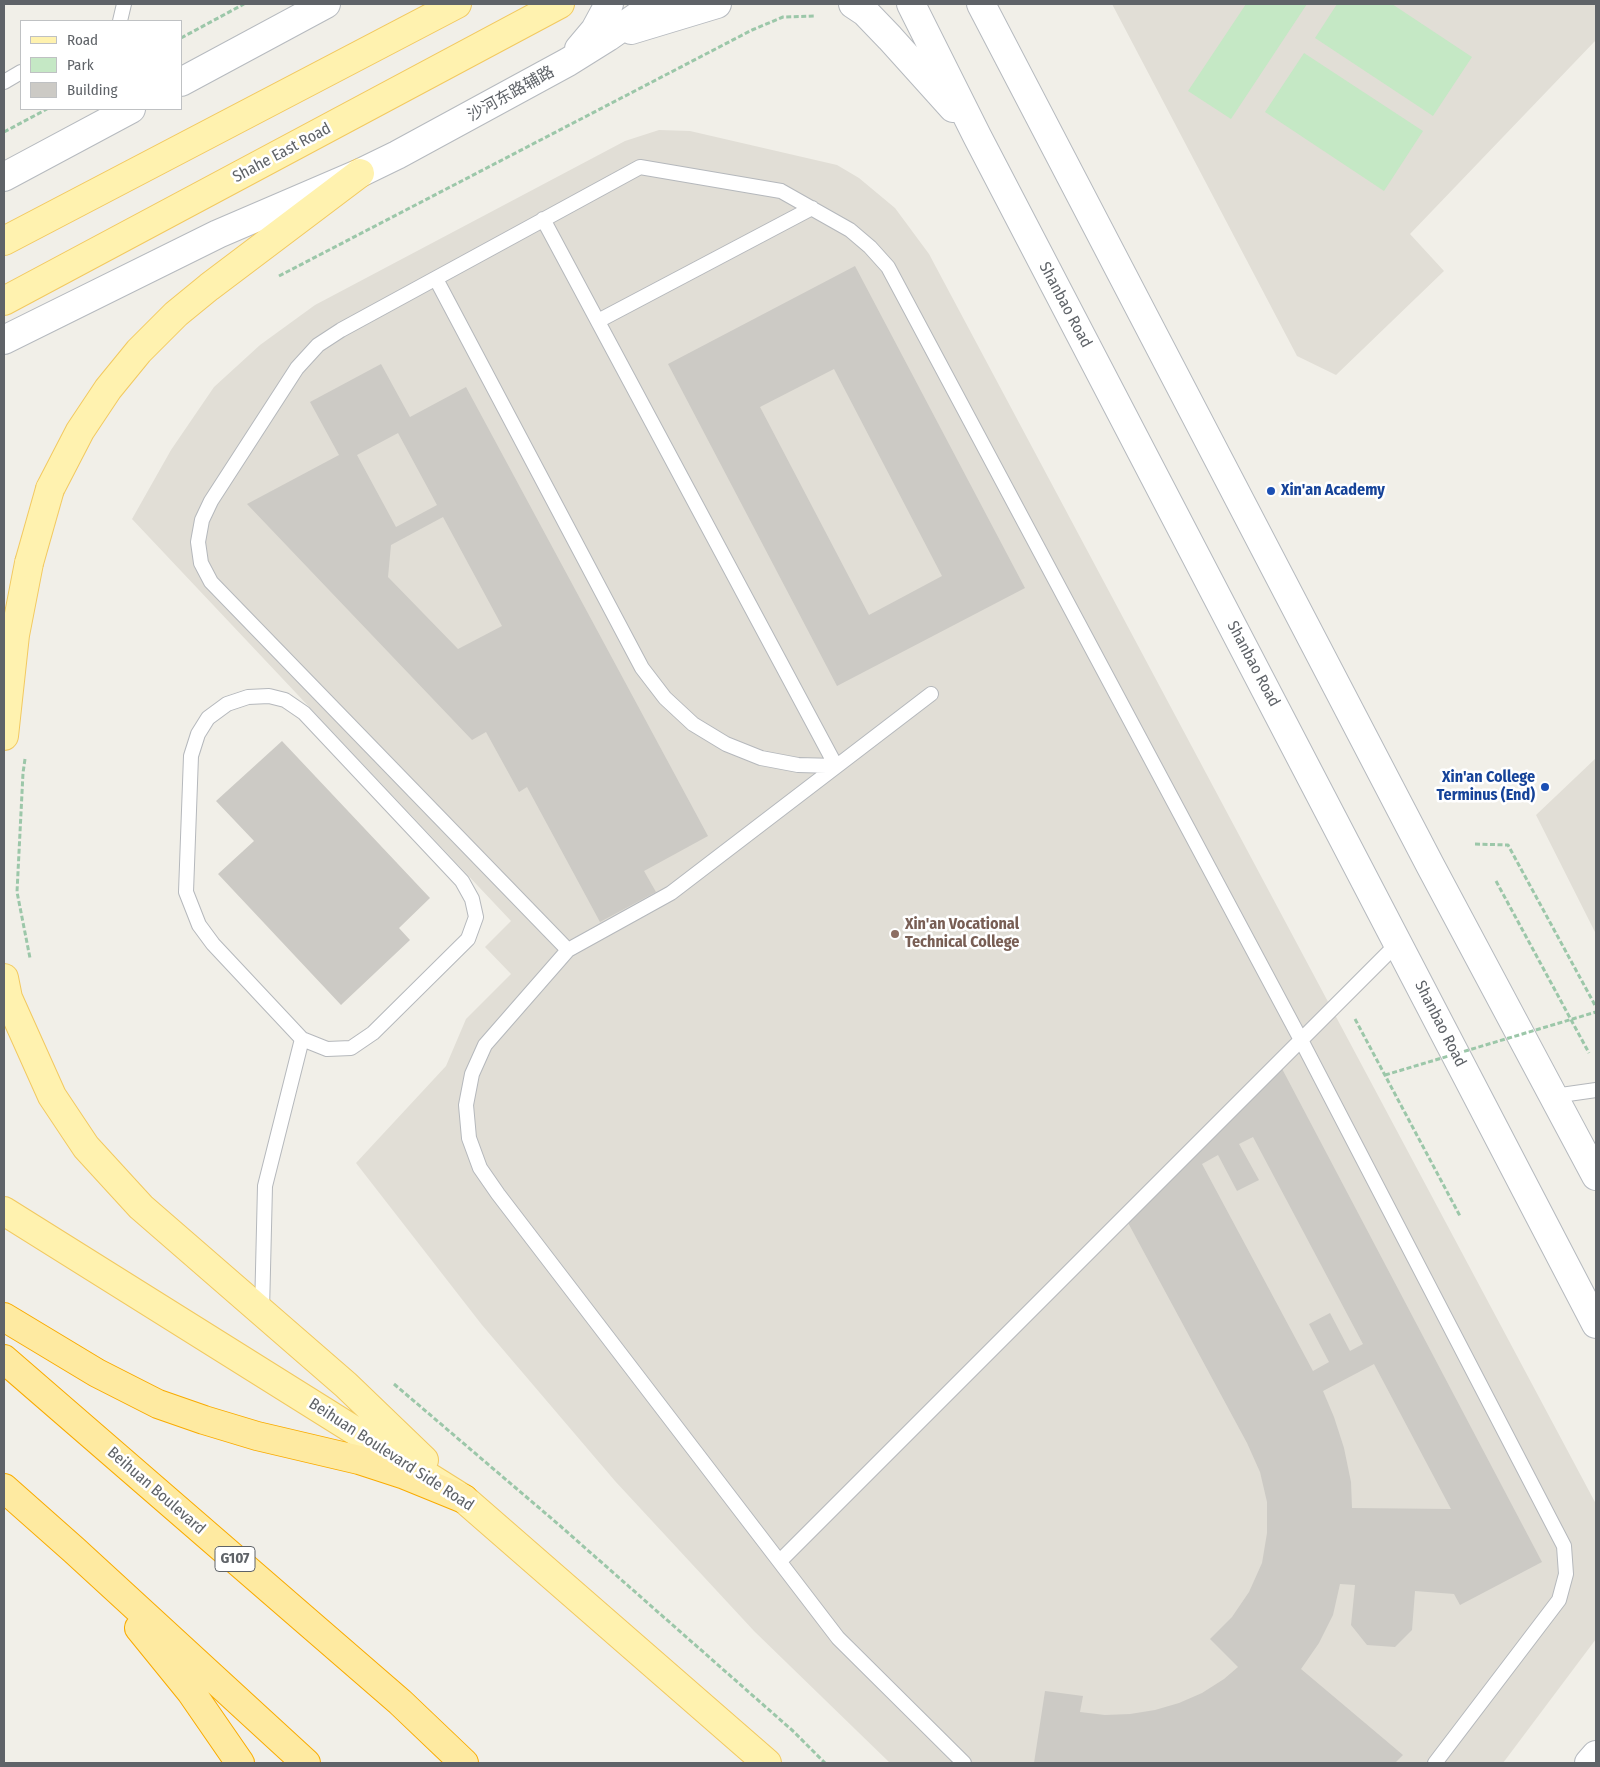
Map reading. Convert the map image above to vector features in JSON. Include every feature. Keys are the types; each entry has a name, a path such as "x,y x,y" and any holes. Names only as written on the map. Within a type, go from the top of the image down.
{"highway":[{"path":"4,1317 97,1373 158,1404 258,1436 360,1460 405,1475 464,1499"},
{"name":"Beihuan Boulevard","path":"4,1359 392,1696 464,1763"},
{"path":"4,1488 306,1763"},
{"path":"74,1550 191,1692 240,1763"}],"main road":[{"path":"182,81 326,4"},
{"path":"4,242 456,4"},
{"name":"Shahe East Road","path":"4,301 560,4"},
{"path":"568,62 595,30 609,4"},
{"name":"沙河东路辅路","path":"4,340 218,234 360,173 483,110 568,62 655,4"},
{"path":"608,37 717,4"},
{"path":"852,4 865,12 890,38 977,136"},
{"name":"Shanbao Road","path":"911,4 977,136 1596,1324"},
{"path":"981,4 1430,865 1596,1176"},
{"path":"4,177 129,110"},
{"path":"4,736 16,635 29,563 50,489 80,431 108,389 139,351 176,314 360,173"},
{"path":"4,978 8,998 52,1096 86,1147 141,1207 346,1385 464,1499"},
{"name":"Beihuan Boulevard Side Road","path":"4,1211 464,1499 766,1763"},
{"path":"1589,1763 1596,1755"}],"lane":[{"path":"120,20 124,4"},
{"path":"4,82 20,73"},
{"path":"568,950 211,582 201,563 198,542 202,520 211,501 297,368 318,345 640,167 782,191 850,230 870,247 892,274 1301,1040 1564,1546 1566,1574 1559,1600 1435,1763"},
{"path":"598,321 812,208"},
{"path":"543,219 836,766"},
{"path":"436,279 642,668 665,698 693,724 726,744 761,758 798,765 836,766"},
{"path":"931,694 671,893 568,950 485,1045 472,1074 466,1106 469,1138 480,1168 498,1194 838,1638 964,1763"},
{"path":"269,696 285,700 304,713 462,880 472,899 476,917 468,939 372,1033 351,1048 327,1049 302,1039 213,944 199,925 186,892 191,756 198,734 208,718 227,704 248,697 269,696"},
{"path":"780,1561 1398,943"},
{"path":"262,1312 265,1186 302,1039"},
{"path":"1554,1096 1596,1090"}],"path":[{"path":"182,37 244,4"},
{"path":"277,278 752,30 783,17 814,16"},
{"path":"4,132 45,110"},
{"path":"26,754 23,773 17,892 31,964"},
{"path":"1475,844 1508,845 1596,1007"},
{"path":"1496,880 1589,1053"},
{"path":"1385,1075 1596,1012"},
{"path":"1354,1017 1460,1216"},
{"path":"392,1382 558,1524 792,1731 825,1763"}],"shaded area":[{"path":"1112,4 1596,4 1596,40 1410,234 1444,271 1336,375 1297,356"},
{"name":"Xin'an Vocational Technical College","path":"659,130 690,131 837,165 859,178 895,208 929,254 1596,1504 1596,1639 1503,1763 890,1763 754,1631 615,1481 482,1325 356,1163 446,1066 466,1019 511,974 485,947 511,921 132,519 171,450 214,387 260,345 315,305 625,141"},
{"path":"1596,758 1596,934 1536,815"}],"green space":[{"path":"1246,4 1307,4 1231,119 1188,91"},
{"path":"1337,4 1392,4 1472,57 1433,116 1315,38"},
{"path":"1304,53 1423,131 1384,191 1265,112"}],"building":[{"path":"855,266 1025,588 837,686 668,364","holes":["834,369 942,576 869,615 760,407"]},
{"path":"381,364 410,417 466,387 708,836 644,871 656,892 600,922 527,787 519,792 486,732 472,740 247,504 339,455 310,402","holes":["398,433 437,505 396,527 357,455","443,517 502,626 458,649 388,577 391,545"]},
{"path":"282,741 430,898 399,928 410,940 341,1005 218,874 254,841 216,801"},
{"path":"1279,1063 1542,1562 1460,1605 1454,1594 1415,1591 1412,1630 1395,1647 1367,1645 1351,1625 1355,1585 1340,1584 1333,1615 1319,1643 1301,1669 1403,1755 1395,1763 1034,1763 1045,1691 1083,1696 1080,1712 1105,1715 1130,1714 1155,1710 1179,1703 1202,1693 1224,1679 1238,1667 1210,1639 1232,1617 1249,1592 1262,1563 1267,1533 1267,1502 1260,1472 1247,1443 1126,1219","holes":["1253,1137 1363,1344 1350,1351 1330,1313 1309,1324 1329,1362 1313,1371 1202,1164 1218,1155 1237,1191 1259,1180 1239,1144","1374,1364 1451,1509 1352,1508 1351,1482 1344,1448 1323,1391"]}],"place":[{"name":"Xin'an Academy","path":"1271,491"},
{"name":"Xin'an College Terminus (End)","path":"1545,787"},
{"name":"Xin'an Vocational Technical College","path":"895,934"}]}
